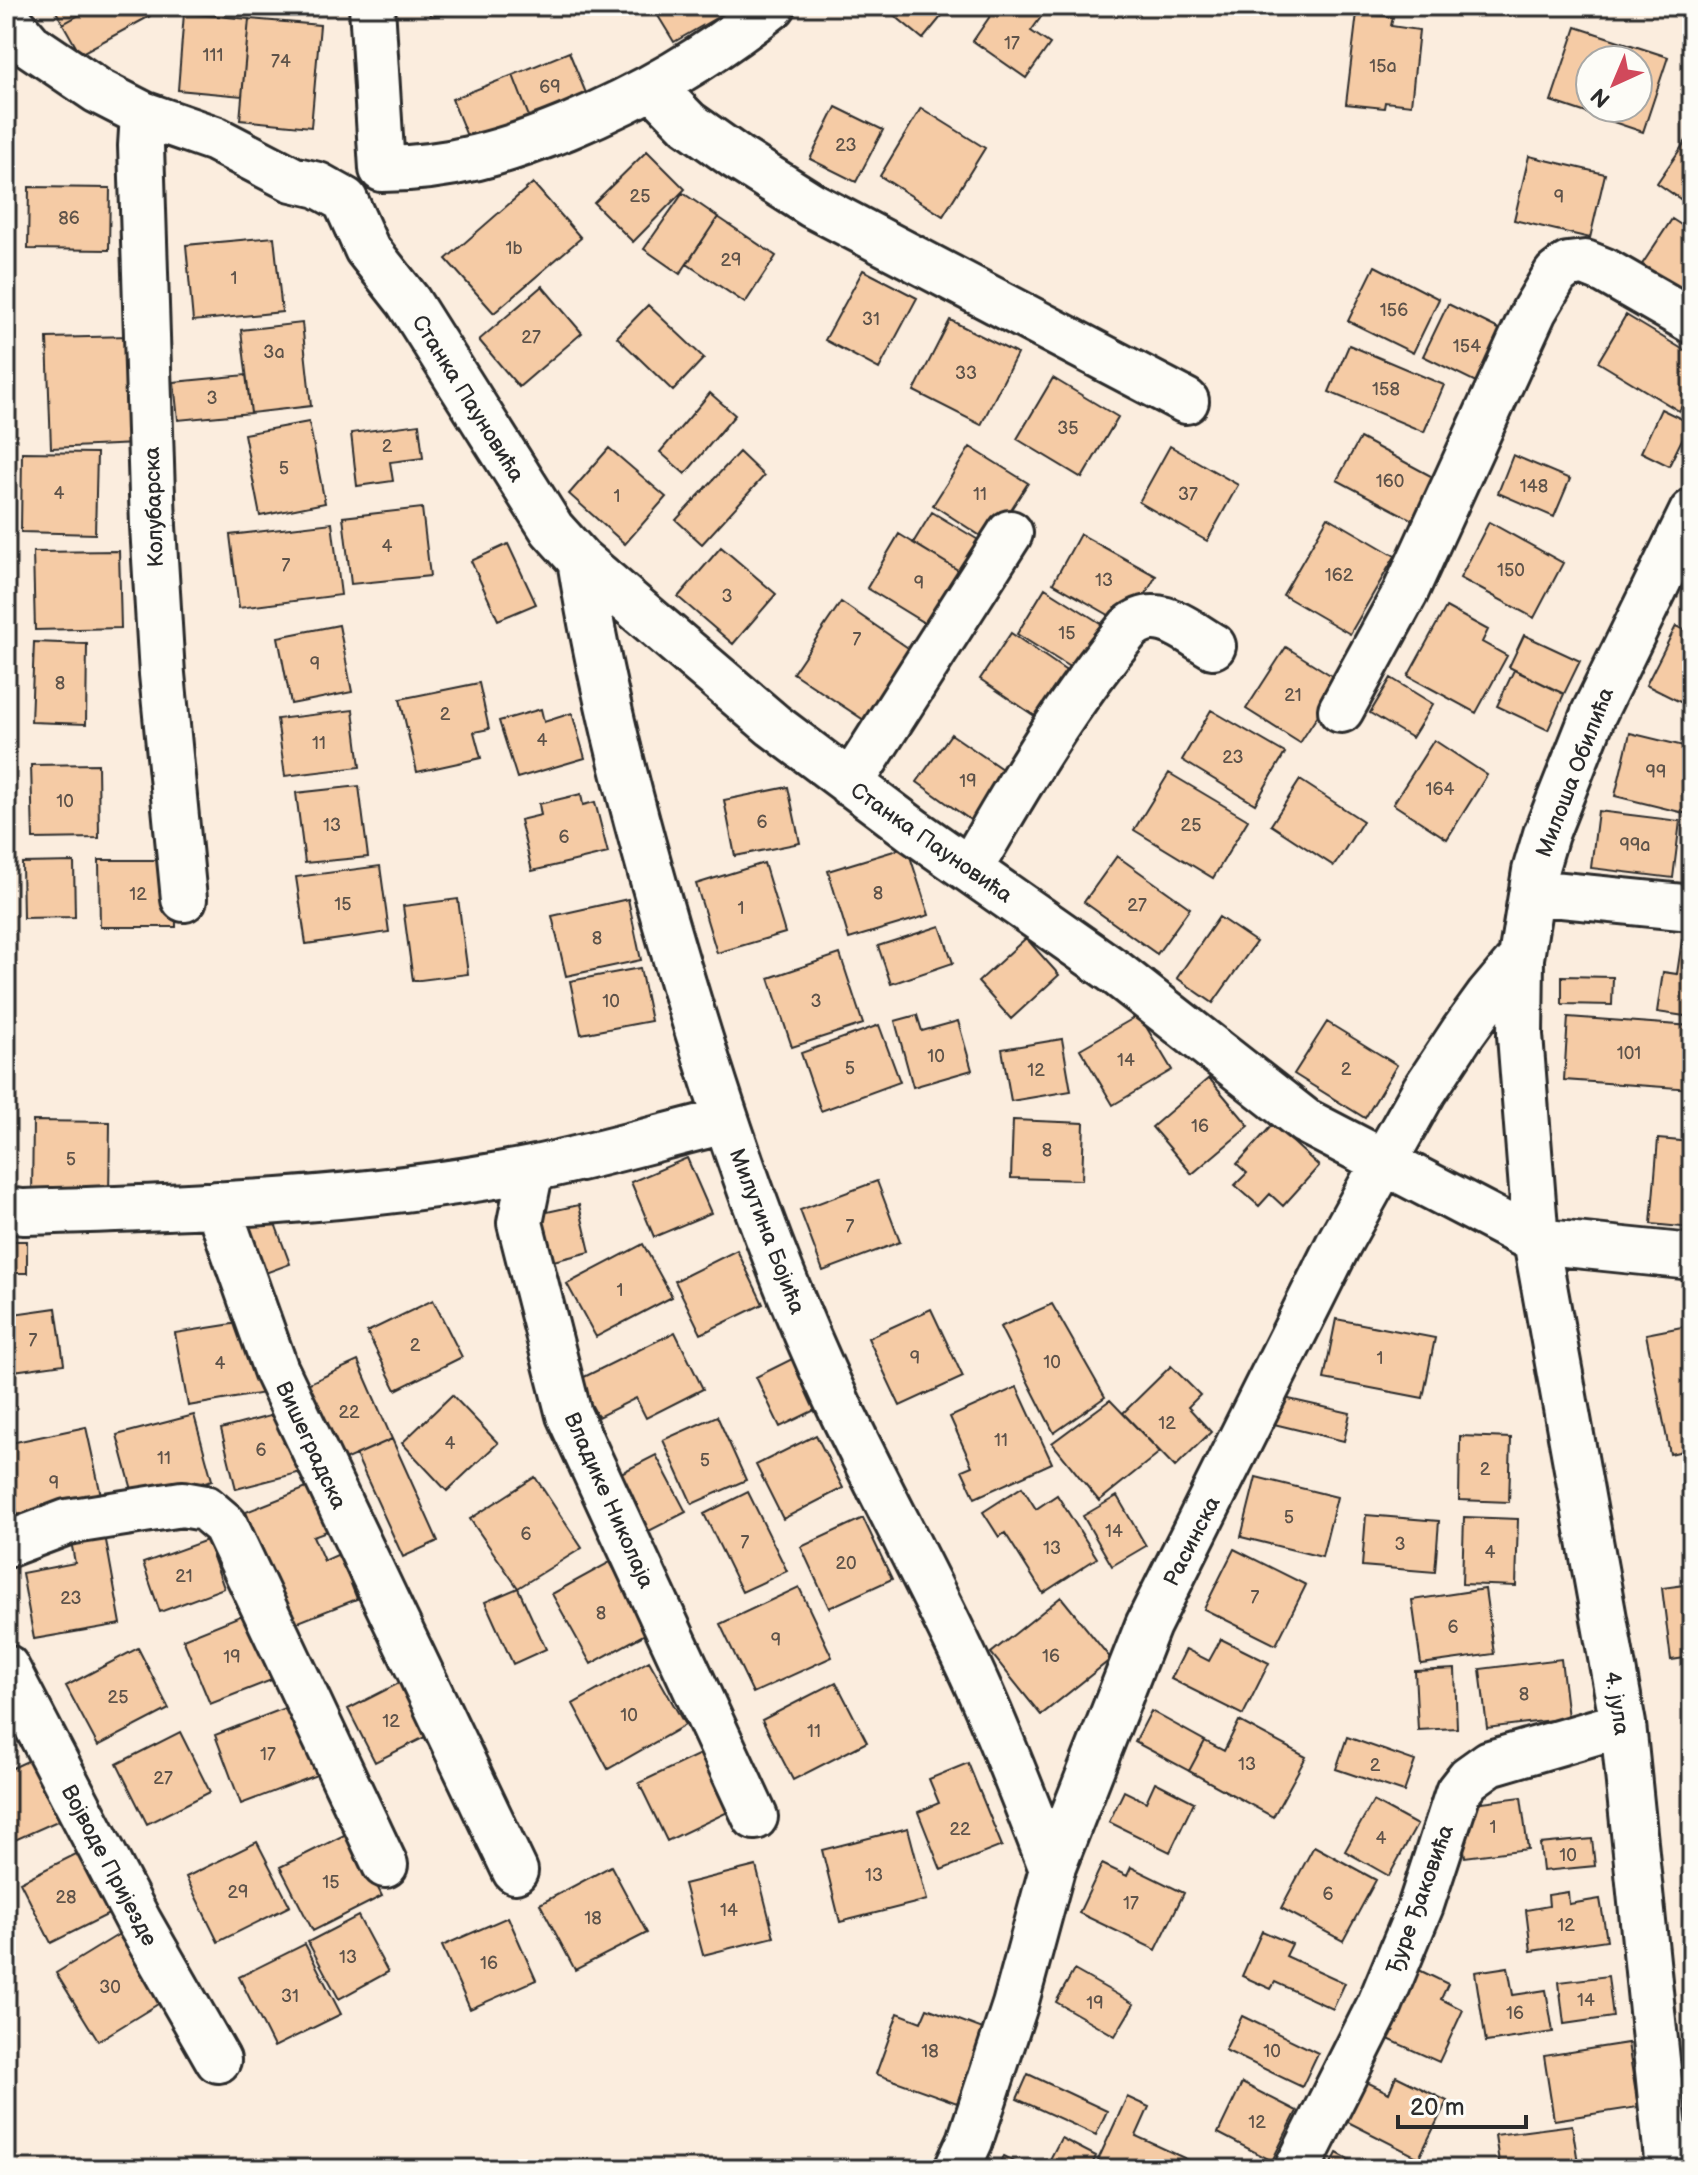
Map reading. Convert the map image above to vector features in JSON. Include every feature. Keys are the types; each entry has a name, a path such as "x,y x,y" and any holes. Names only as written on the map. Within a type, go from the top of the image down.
{"street":[{"path":"372,6 382,169"},
{"path":"6,17 30,45 64,70 143,114 215,139 292,179 318,185 345,200 382,169 417,169 480,158 549,134 654,88 720,47 773,6"},
{"path":"6,68 64,70"},
{"path":"654,88 688,123 812,205 1186,401"},
{"name":"Колубарска","path":"143,114 141,146 153,526 162,674 184,899"},
{"name":"Станка Пауновића","path":"345,200 367,249 417,314 545,518 580,560 715,678 850,784 1115,972 1305,1121 1345,1144 1536,1241 1692,1257"},
{"path":"1341,710 1405,593 1534,311 1556,274 1568,265 1585,263 1605,271 1692,321"},
{"name":"Милоша Обилића","path":"1536,1241 1520,1035 1521,958 1532,892 1546,834 1594,713 1692,512"},
{"path":"850,784 1010,533"},
{"name":"Милутина Бојића","path":"580,560 596,658 613,732 658,901 725,1121 781,1271 838,1403 977,1685 1052,1869"},
{"path":"970,869 1004,809 1069,708 1129,628 1138,620 1155,616 1169,620 1213,646"},
{"path":"1532,892 1692,908"},
{"name":"Расинска","path":"957,2169 970,2141 1015,2005 1052,1869 1148,1625 1325,1271 1384,1162 1424,1091 1463,1032 1521,958"},
{"path":"6,1210 128,1209 362,1194 531,1169 725,1121"},
{"name":"Владике Николаја","path":"531,1169 520,1223 569,1415 755,1817"},
{"name":"Вишеградска","path":"217,1204 276,1370 515,1871"},
{"name":"4. јула","path":"1536,1241 1623,1724 1668,2169"},
{"path":"6,1545 67,1522 182,1504 205,1508 225,1525 385,1865"},
{"name":"Војводе Пријезде","path":"6,1667 139,1922 218,2060"},
{"name":"Ђуре Ђаковића","path":"1297,2169 1380,2004 1421,1905 1458,1792 1469,1778 1490,1763 1623,1724"}],"building":[{"path":"53,6 88,6 90,9 63,24"},
{"path":"88,6 144,6 150,16 80,54 63,24 90,9"},
{"path":"428,6 507,6 508,8 430,16"},
{"path":"652,6 718,6 723,14 674,42"},
{"path":"883,6 950,6 923,39"},
{"path":"997,6 1049,6 1031,31 1050,44 1026,78 973,41"},
{"path":"184,13 249,19 242,96 178,90"},
{"path":"1357,13 1393,17 1391,26 1419,30 1411,105 1385,102 1384,108 1346,104"},
{"path":"249,19 320,25 311,127 240,120"},
{"path":"1576,27 1628,44 1574,44 1574,109 1551,101"},
{"path":"569,52 588,98 531,122 513,75"},
{"path":"1654,52 1668,57 1654,99"},
{"path":"513,75 531,122 471,146 452,99"},
{"path":"836,107 883,130 856,182 810,159"},
{"path":"921,108 985,148 943,216 880,176"},
{"path":"1619,124 1646,124 1643,132"},
{"path":"1692,132 1692,207 1657,183"},
{"path":"647,151 685,189 633,242 594,203"},
{"path":"1529,156 1605,174 1590,238 1514,220"},
{"path":"533,183 581,238 494,313 446,259"},
{"path":"29,187 110,188 109,250 28,249"},
{"path":"683,193 718,217 680,274 644,249"},
{"path":"718,217 776,256 745,303 687,264"},
{"path":"1672,219 1692,232 1692,305 1639,269"},
{"path":"274,237 282,312 193,321 186,245"},
{"path":"1375,266 1439,299 1413,353 1348,321"},
{"path":"863,270 917,298 879,369 825,340"},
{"path":"542,286 582,333 519,387 479,340"},
{"path":"1448,304 1511,335 1486,387 1423,356"},
{"path":"648,305 704,358 673,391 617,337"},
{"path":"1626,315 1692,355 1692,389 1679,411 1598,362"},
{"path":"950,320 1017,354 981,425 914,391"},
{"path":"302,323 311,406 251,413 241,330"},
{"path":"131,336 136,444 51,448 47,338"},
{"path":"1349,345 1444,385 1424,432 1329,392"},
{"path":"246,375 251,413 178,420 174,382"},
{"path":"1053,378 1118,417 1082,478 1017,439"},
{"path":"710,393 735,415 685,474 660,452"},
{"path":"1661,409 1690,423 1669,466 1641,452"},
{"path":"309,422 325,503 260,516 244,434"},
{"path":"419,424 423,458 390,462 393,481 357,486 351,433"},
{"path":"1360,438 1442,482 1420,524 1337,480"},
{"path":"1170,446 1238,485 1207,541 1139,502"},
{"path":"970,447 1028,483 990,542 933,505"},
{"path":"609,448 666,497 625,544 569,494"},
{"path":"22,452 97,453 95,534 21,532"},
{"path":"739,452 764,476 702,544 676,520"},
{"path":"1513,455 1570,479 1554,517 1498,493"},
{"path":"422,508 430,576 351,584 343,517"},
{"path":"932,512 990,547 971,578 913,543"},
{"path":"1328,517 1395,556 1350,634 1283,595"},
{"path":"1489,522 1563,563 1534,618 1460,578"},
{"path":"332,523 341,595 239,608 230,535"},
{"path":"899,534 971,578 939,632 867,588"},
{"path":"1080,534 1156,576 1128,626 1053,583"},
{"path":"508,544 536,604 498,620 471,561"},
{"path":"721,547 776,594 733,644 678,597"},
{"path":"119,551 121,628 35,630 33,552"},
{"path":"1045,588 1116,633 1087,678 1017,634"},
{"path":"841,602 914,652 867,722 793,673"},
{"path":"1446,607 1488,630 1482,642 1507,656 1476,713 1408,676"},
{"path":"339,625 352,692 291,704 278,637"},
{"path":"1676,626 1692,634 1692,708 1646,685"},
{"path":"1011,633 1084,683 1054,729 980,679"},
{"path":"1524,635 1580,661 1564,694 1509,667"},
{"path":"34,642 87,644 86,724 31,722"},
{"path":"1286,647 1340,681 1300,743 1246,709"},
{"path":"1514,670 1564,694 1548,730 1497,706"},
{"path":"1391,678 1433,704 1412,738 1370,713"},
{"path":"479,683 489,729 474,732 481,758 417,772 400,699"},
{"path":"541,709 544,722 572,713 585,758 517,778 499,721"},
{"path":"353,710 360,767 285,776 277,719"},
{"path":"1211,710 1285,753 1255,804 1182,760"},
{"path":"1630,733 1692,748 1692,815 1615,796"},
{"path":"951,734 1018,780 983,829 917,782"},
{"path":"1434,740 1487,775 1447,839 1393,804"},
{"path":"98,764 99,838 33,839 31,765"},
{"path":"1169,773 1248,820 1213,878 1134,830"},
{"path":"1300,780 1363,821 1334,866 1271,825"},
{"path":"359,786 368,857 305,863 296,793"},
{"path":"788,787 800,843 735,856 724,800"},
{"path":"581,794 583,805 595,802 608,853 532,871 520,820 541,815 539,804"},
{"path":"1598,811 1680,821 1673,878 1591,868"},
{"path":"907,847 929,915 849,939 828,871"},
{"path":"1117,856 1190,908 1157,954 1084,902"},
{"path":"99,860 175,860 176,927 100,927"},
{"path":"74,862 75,917 23,918 22,863"},
{"path":"764,863 785,933 717,953 696,884"},
{"path":"380,866 389,932 306,944 296,877"},
{"path":"458,899 468,974 413,981 403,906"},
{"path":"628,899 641,960 566,976 552,916"},
{"path":"1219,917 1256,942 1213,1003 1177,978"},
{"path":"940,926 953,963 891,984 878,946"},
{"path":"1026,938 1059,975 1011,1019 978,982"},
{"path":"1682,940 1692,941 1692,1017 1657,1012 1663,972 1677,974"},
{"path":"840,954 863,1024 792,1047 769,978"},
{"path":"640,968 651,1021 581,1034 570,981"},
{"path":"1562,976 1613,977 1612,1005 1562,1004"},
{"path":"917,1015 922,1031 958,1021 972,1070 913,1087 895,1021"},
{"path":"1139,1015 1172,1070 1113,1105 1080,1049"},
{"path":"1568,1017 1692,1026 1692,1089 1564,1080"},
{"path":"1327,1022 1397,1065 1365,1118 1294,1074"},
{"path":"879,1025 900,1082 821,1111 801,1053"},
{"path":"1062,1039 1071,1091 1011,1101 1002,1049"},
{"path":"1209,1078 1249,1126 1192,1174 1152,1127"},
{"path":"1013,1120 1084,1123 1082,1180 1011,1178"},
{"path":"33,1121 110,1122 109,1198 32,1196"},
{"path":"1273,1124 1319,1166 1283,1206 1270,1194 1259,1206 1235,1185 1247,1173 1237,1164"},
{"path":"1658,1139 1692,1142 1692,1228 1651,1224"},
{"path":"687,1158 711,1213 654,1237 631,1182"},
{"path":"877,1181 900,1242 823,1271 800,1210"},
{"path":"579,1205 590,1252 549,1262 538,1214"},
{"path":"273,1218 290,1264 260,1275 243,1229"},
{"path":"6,1241 27,1241 27,1273 6,1273"},
{"path":"643,1244 672,1297 596,1337 567,1284"},
{"path":"737,1250 763,1304 701,1334 675,1281"},
{"path":"433,1300 462,1357 396,1390 367,1332"},
{"path":"1052,1304 1105,1397 1054,1433 1000,1327"},
{"path":"56,1308 64,1364 6,1372 6,1315"},
{"path":"931,1309 963,1377 900,1406 868,1338"},
{"path":"1336,1319 1435,1338 1423,1398 1324,1379"},
{"path":"252,1321 264,1393 188,1406 175,1333"},
{"path":"1692,1325 1692,1449 1670,1454 1646,1334"},
{"path":"675,1332 703,1389 646,1418 636,1398 598,1417 578,1380"},
{"path":"794,1358 819,1408 780,1427 756,1377"},
{"path":"358,1361 392,1439 340,1462 305,1385"},
{"path":"1171,1366 1200,1395 1188,1407 1211,1432 1175,1467 1123,1413"},
{"path":"1017,1387 1052,1463 975,1498 962,1470 972,1466 950,1417"},
{"path":"452,1395 498,1443 447,1491 402,1443"},
{"path":"1280,1397 1350,1413 1344,1441 1274,1424"},
{"path":"1110,1400 1160,1452 1099,1501 1052,1443"},
{"path":"285,1412 301,1472 236,1489 221,1429"},
{"path":"194,1415 212,1480 135,1501 117,1435"},
{"path":"717,1416 746,1480 692,1504 663,1440"},
{"path":"86,1427 103,1504 19,1522 6,1463 6,1444"},
{"path":"816,1435 843,1488 783,1519 756,1465"},
{"path":"1460,1436 1511,1438 1509,1502 1459,1500"},
{"path":"392,1439 438,1541 403,1557 356,1455"},
{"path":"656,1455 686,1512 649,1531 619,1474"},
{"path":"535,1477 582,1548 518,1588 470,1519"},
{"path":"1256,1477 1337,1497 1322,1557 1241,1537"},
{"path":"309,1487 327,1531 313,1536 324,1561 339,1554 357,1599 291,1625 246,1512"},
{"path":"1022,1487 1036,1509 1057,1495 1097,1558 1043,1593 1005,1533 999,1537 983,1512"},
{"path":"748,1492 787,1571 742,1592 704,1514"},
{"path":"1117,1496 1146,1546 1112,1566 1083,1516"},
{"path":"1366,1515 1439,1521 1435,1572 1362,1566"},
{"path":"1464,1517 1518,1519 1516,1586 1462,1584"},
{"path":"863,1518 892,1579 829,1608 801,1547"},
{"path":"105,1535 121,1624 34,1639 22,1573 75,1563 71,1541"},
{"path":"207,1540 224,1588 160,1612 143,1563"},
{"path":"1234,1549 1306,1585 1276,1645 1204,1609"},
{"path":"610,1562 649,1632 591,1664 552,1594"},
{"path":"1692,1584 1692,1657 1671,1660 1662,1588"},
{"path":"799,1587 832,1657 753,1693 720,1624"},
{"path":"518,1588 546,1649 513,1664 485,1602"},
{"path":"1485,1589 1494,1654 1421,1664 1412,1600"},
{"path":"1061,1597 1111,1659 1041,1715 991,1653"},
{"path":"255,1610 282,1676 210,1704 183,1639"},
{"path":"1221,1639 1269,1663 1243,1715 1171,1679 1186,1649 1209,1661"},
{"path":"138,1648 169,1709 98,1746 66,1686"},
{"path":"1561,1659 1568,1718 1487,1728 1480,1669"},
{"path":"649,1661 685,1725 608,1769 573,1704"},
{"path":"1455,1669 1457,1728 1418,1730 1415,1671"},
{"path":"407,1679 433,1733 375,1762 348,1709"},
{"path":"836,1682 867,1742 793,1780 762,1720"},
{"path":"6,1703 21,1737 6,1743"},
{"path":"295,1704 322,1773 241,1804 215,1735"},
{"path":"1151,1711 1205,1741 1189,1771 1135,1742"},
{"path":"1239,1721 1306,1757 1273,1817 1189,1771 1205,1741 1224,1751"},
{"path":"180,1732 210,1792 147,1824 117,1764"},
{"path":"1347,1737 1415,1761 1404,1792 1336,1769"},
{"path":"704,1752 732,1810 667,1841 639,1783"},
{"path":"34,1758 62,1819 6,1844 6,1771"},
{"path":"968,1763 1002,1846 941,1870 918,1812 939,1803 929,1779"},
{"path":"1155,1782 1194,1802 1170,1852 1109,1822 1124,1791 1146,1802"},
{"path":"1521,1797 1528,1849 1465,1857 1458,1805"},
{"path":"1373,1801 1417,1825 1389,1876 1345,1851"},
{"path":"908,1828 927,1900 840,1922 822,1850"},
{"path":"350,1832 382,1896 313,1931 280,1867"},
{"path":"1592,1839 1595,1866 1543,1871 1540,1844"},
{"path":"257,1842 290,1906 218,1942 186,1877"},
{"path":"1314,1846 1376,1880 1343,1941 1281,1908"},
{"path":"80,1852 111,1913 51,1943 20,1882"},
{"path":"1102,1864 1127,1876 1131,1867 1184,1893 1156,1950 1079,1913"},
{"path":"611,1866 647,1933 575,1970 540,1904"},
{"path":"756,1866 774,1937 703,1955 684,1884"},
{"path":"1568,1892 1569,1904 1600,1899 1607,1940 1531,1951 1526,1910 1549,1906 1548,1895"},
{"path":"358,1916 388,1972 339,1999 308,1942"},
{"path":"508,1917 536,1980 470,2009 442,1946"},
{"path":"1262,1931 1292,1944 1286,1956 1345,1983 1333,2009 1275,1982 1271,1989 1242,1976"},
{"path":"121,1933 163,2001 98,2041 56,1973"},
{"path":"305,1944 341,2014 274,2047 239,1977"},
{"path":"1508,1967 1513,1995 1546,1990 1553,2032 1486,2042 1475,1972"},
{"path":"1074,1970 1134,2004 1115,2036 1056,2002"},
{"path":"1419,1970 1448,1984 1441,1999 1463,2010 1439,2062 1388,2039"},
{"path":"1608,1976 1613,2017 1564,2024 1559,1982"},
{"path":"927,2008 983,2029 957,2103 876,2074 898,2013 921,2022"},
{"path":"1242,2016 1318,2053 1302,2087 1225,2050"},
{"path":"1628,2043 1638,2107 1554,2120 1544,2056"},
{"path":"1028,2074 1107,2111 1096,2135 1017,2099"},
{"path":"1396,2076 1447,2101 1419,2158 1344,2120 1363,2080 1389,2093"},
{"path":"1242,2083 1297,2111 1272,2161 1218,2133"},
{"path":"1127,2097 1149,2107 1136,2136 1208,2169 1117,2169 1098,2160"},
{"path":"1572,2125 1579,2169 1500,2169 1495,2135"},
{"path":"1061,2138 1096,2156 1090,2169 1045,2169"},
{"path":"1337,2153 1367,2169 1329,2169"},
{"path":"1003,2156 1028,2169 996,2169"}]}
